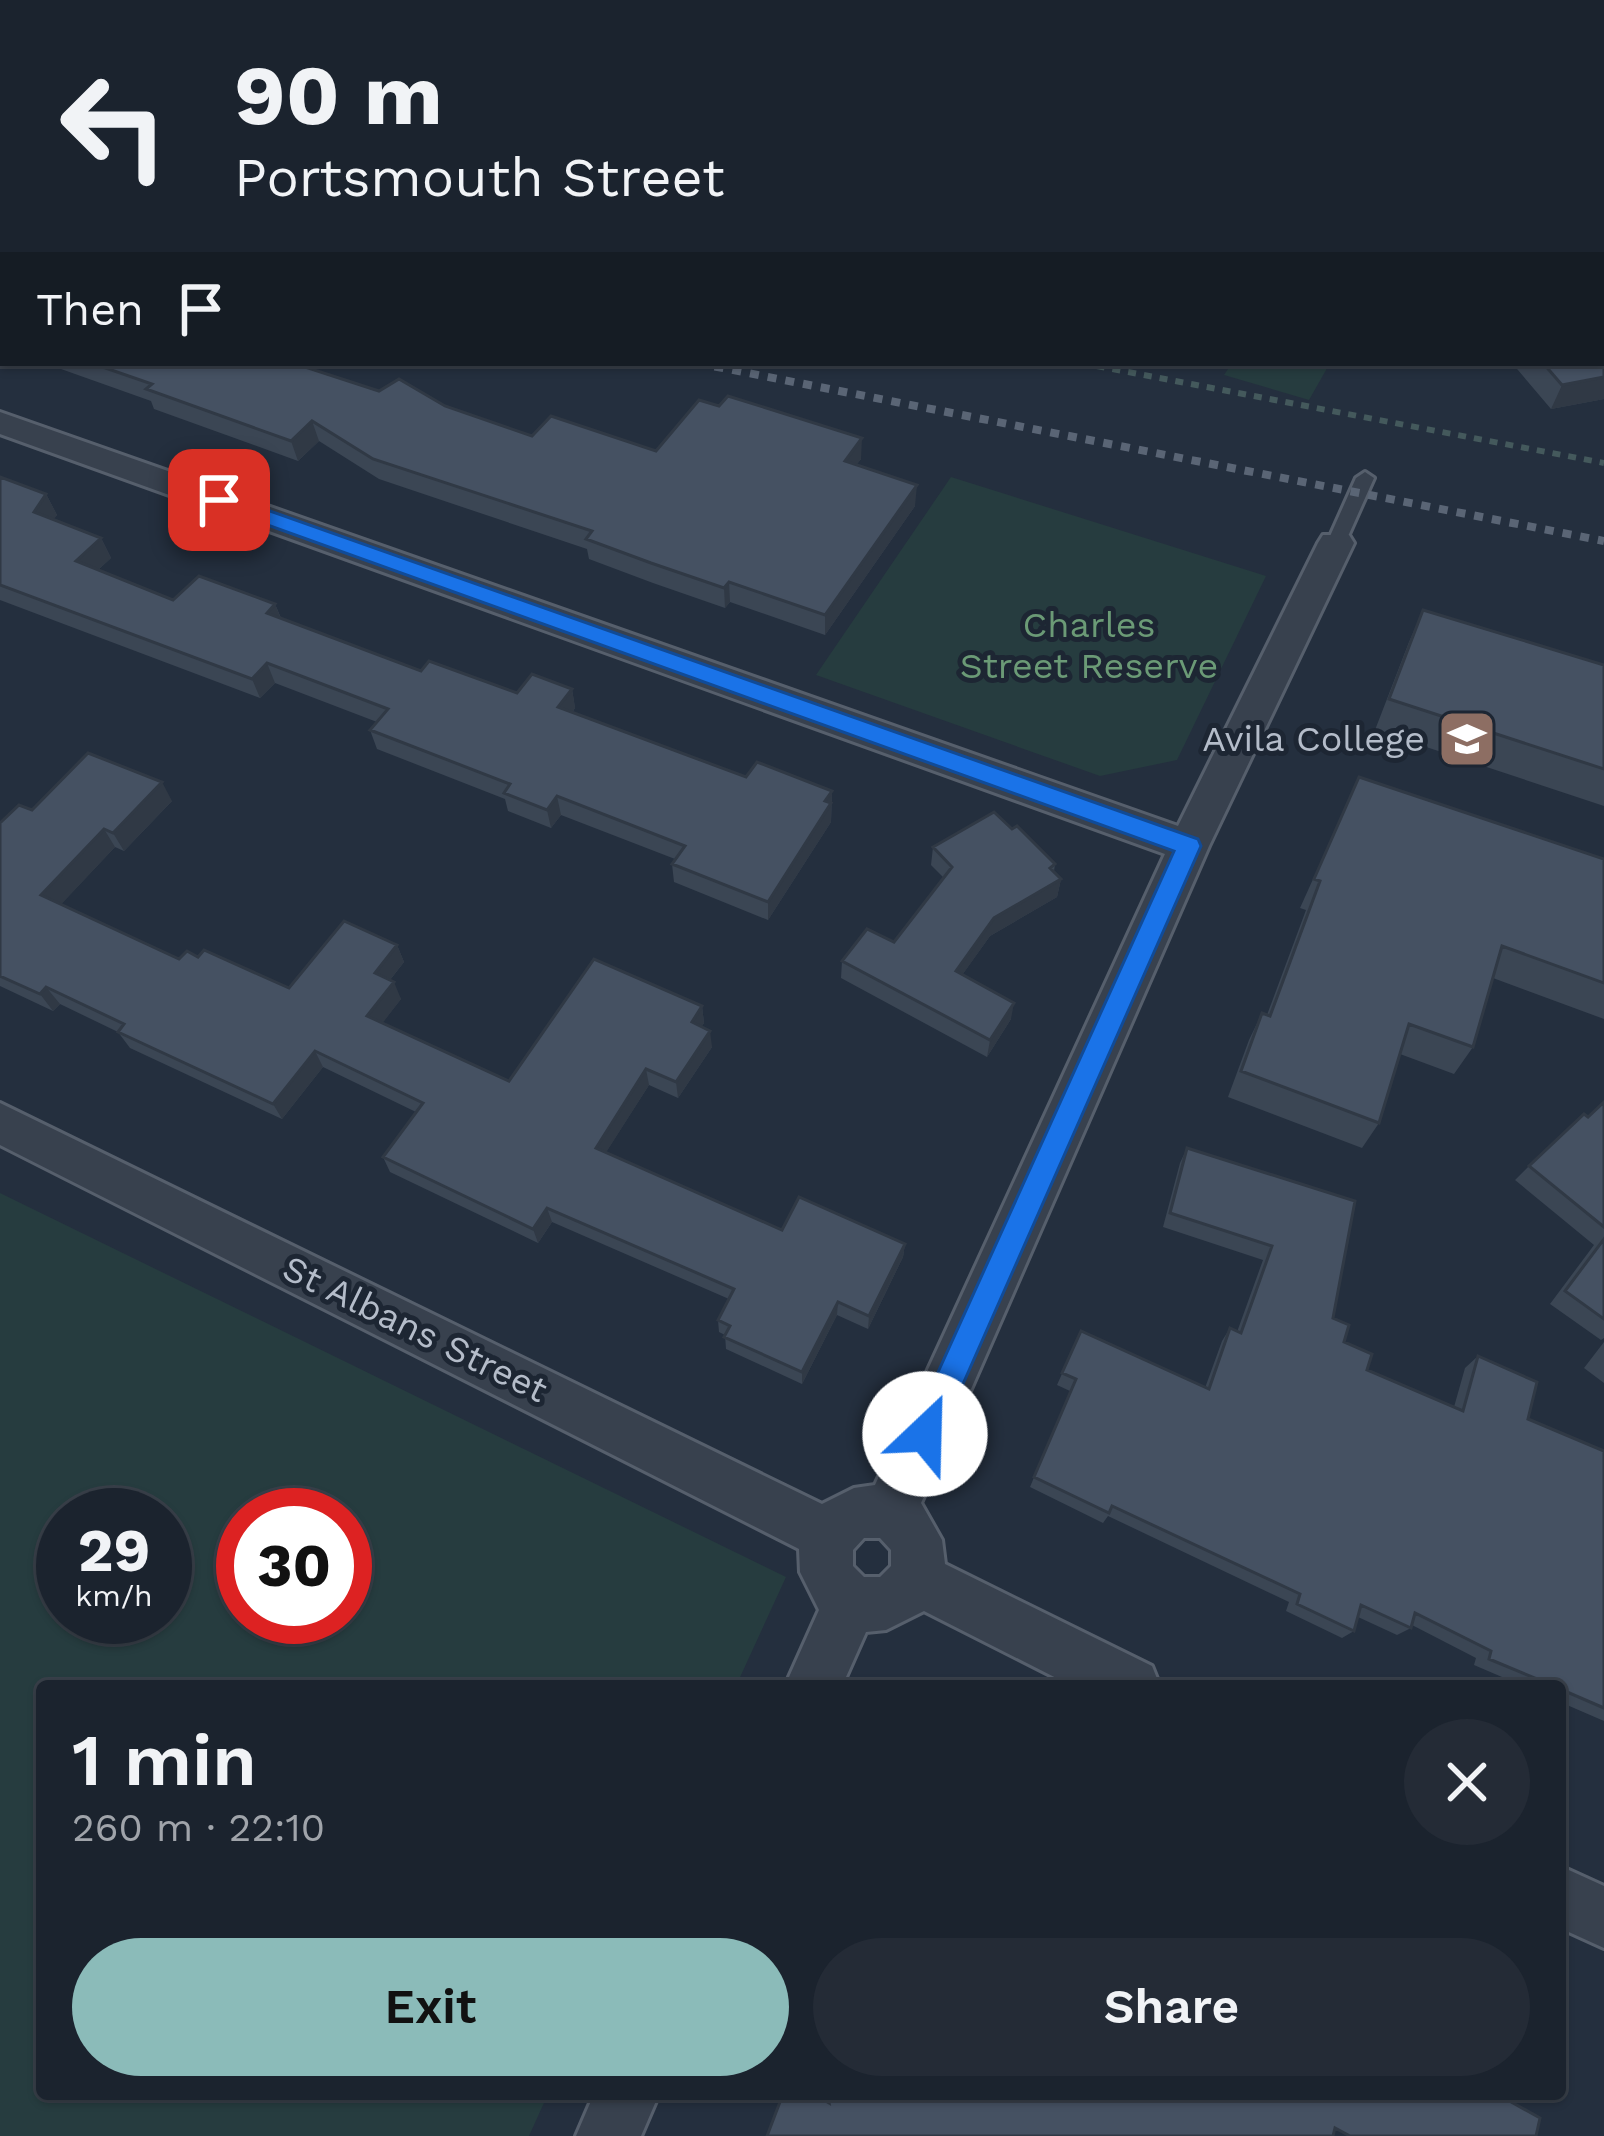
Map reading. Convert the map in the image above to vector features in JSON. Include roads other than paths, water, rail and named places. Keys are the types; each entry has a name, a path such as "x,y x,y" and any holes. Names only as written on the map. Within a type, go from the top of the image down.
{"street":[{"path":"0,422 1189,846"},
{"path":"889,1514 1189,846 1336,542"},
{"name":"St Albans Street","path":"0,1123 829,1537"},
{"path":"867,1510 889,1514 913,1536 919,1552 915,1578 892,1602 876,1606 852,1601 829,1576 829,1537 851,1514 867,1510"},
{"path":"915,1578 1120,1680"},
{"path":"816,1680 852,1601"},
{"path":"1566,1899 1604,1918"},
{"path":"608,2136 624,2100"}],"lane":[{"path":"1336,542 1365,478"}],"railway":[{"path":"712,366 1604,541"}],"place":[{"name":"Avila College","path":"1467,739"}],"park label":[{"name":"Charles Street Reserve","path":"1089,646"}]}
